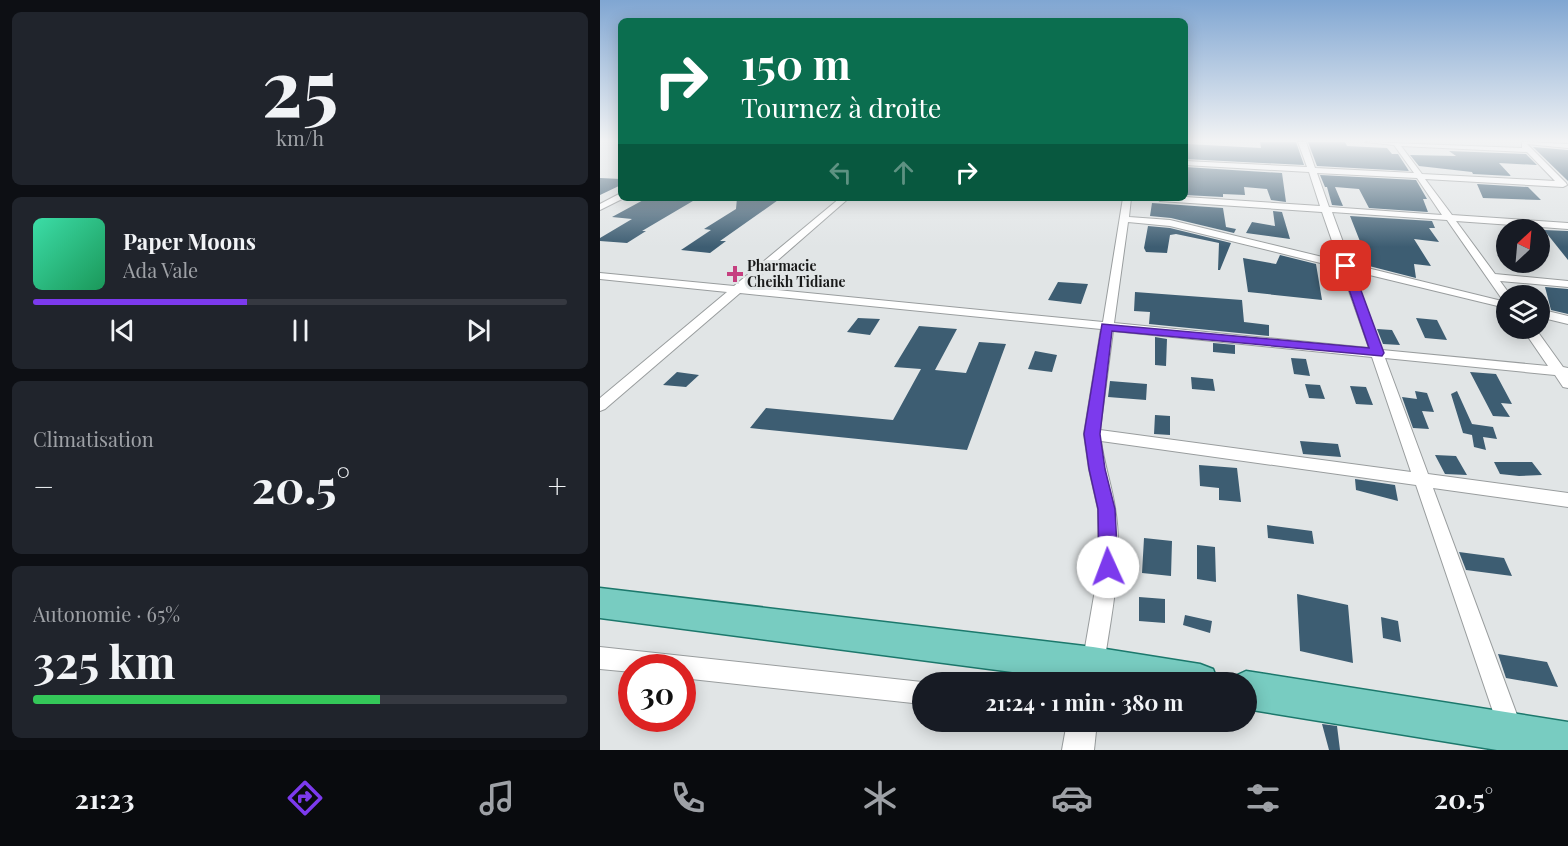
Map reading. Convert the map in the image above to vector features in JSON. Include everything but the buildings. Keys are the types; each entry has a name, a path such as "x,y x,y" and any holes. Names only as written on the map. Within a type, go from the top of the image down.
{"main road":[{"path":"600,603 1077,672"},
{"path":"1257,692 1515,742 1568,742"}],"street":[{"path":"1314,177 1515,742"},
{"path":"1421,177 1497,285"},
{"path":"1433,177 1565,187"},
{"path":"600,207 618,198"},
{"path":"1188,200 1568,226"},
{"path":"600,406 841,201"},
{"path":"1091,672 1108,567 1107,509 1097,469 1092,434 1127,201"},
{"path":"1124,219 1170,223 1496,303"},
{"path":"600,276 1563,371"},
{"path":"1491,277 1568,284"},
{"path":"1550,316 1568,320"},
{"path":"1537,339 1563,371 1568,384"},
{"path":"1092,434 1568,500"},
{"path":"600,658 912,692"},
{"path":"1078,750 1081,732"}],"place":[{"name":"Pharmacie Cheikh Tidiane","path":"735,274"}],"route":[{"path":"1108,567 1107,509 1097,469 1092,434 1107,327 1377,353 1346,266"}]}
